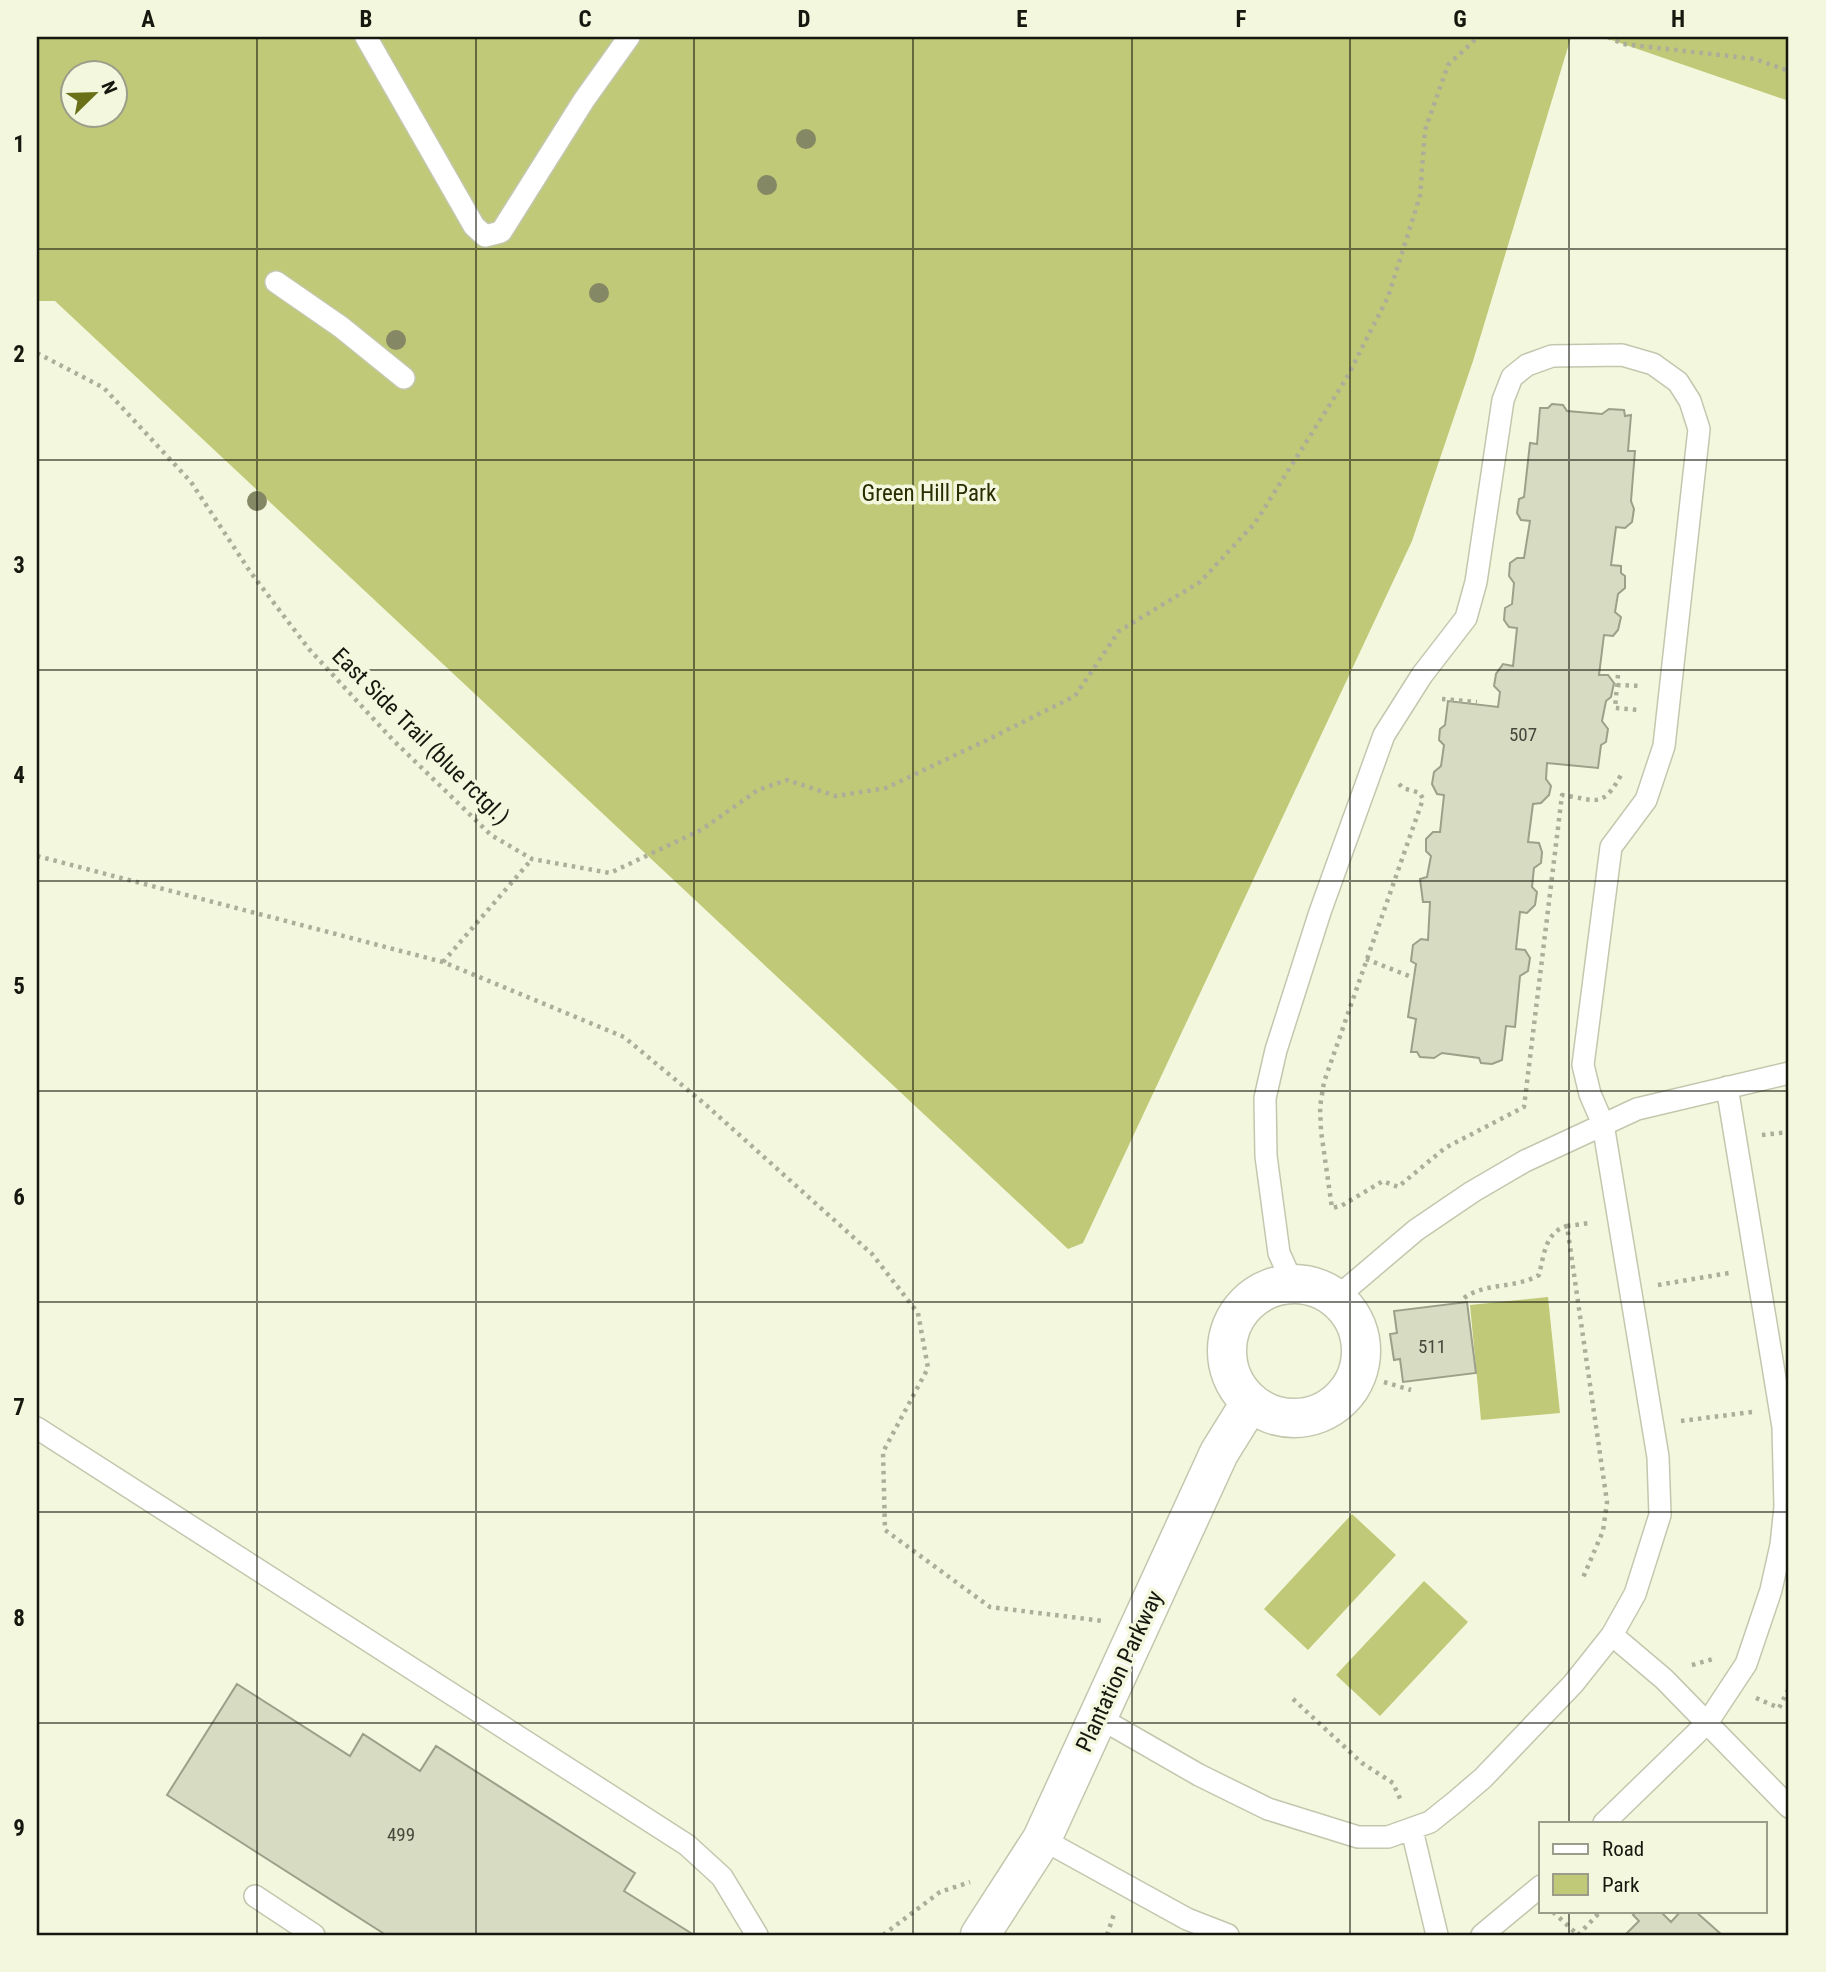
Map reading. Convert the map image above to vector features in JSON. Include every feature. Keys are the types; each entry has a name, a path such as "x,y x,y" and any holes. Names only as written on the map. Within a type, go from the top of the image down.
{"street":[{"path":"1293,1284 1316,1287 1336,1298 1350,1314 1360,1344 1357,1376 1346,1394 1331,1408 1311,1417 1289,1419 1269,1414 1251,1403 1236,1385 1227,1363 1227,1340 1235,1318 1250,1299 1270,1287 1293,1284"},
{"name":"Plantation Parkway","path":"980,1935 1042,1839 1219,1453 1251,1403"}],"lane":[{"path":"366,37 474,226 485,236 501,232 584,100 629,37"},
{"path":"276,282 341,327 404,378"},
{"path":"1098,1717 1199,1775 1268,1809 1358,1837 1388,1837 1430,1822 1483,1778 1573,1684 1612,1635 1635,1594 1660,1515 1658,1457 1603,1124 1590,1094 1583,1065 1611,847 1646,800 1664,746 1699,429 1690,401 1678,382 1653,365 1622,355 1552,356 1527,365 1512,377 1503,400 1476,582 1466,618 1415,684 1384,735 1320,912 1276,1051 1265,1098 1266,1156 1279,1253 1293,1284"},
{"path":"1336,1298 1416,1230 1472,1192 1525,1161 1637,1110 1789,1073"},
{"path":"1605,1822 1707,1723 1746,1664 1759,1630 1781,1545 1785,1507 1779,1400 1727,1087"},
{"path":"37,1428 687,1845 722,1877 757,1935"},
{"path":"1612,1635 1664,1679 1789,1807"},
{"path":"1412,1830 1437,1935"},
{"path":"1042,1839 1187,1919 1228,1935"},
{"path":"1482,1935 1539,1888"},
{"path":"255,1896 314,1935"}],"path":[{"name":"East Side Trail (blue rctgl.)","path":"37,353 104,388 191,482 251,573 309,649 392,739 491,835 532,859 610,873 701,830 758,790 787,780 836,796 886,788 1075,696 1119,631 1200,582 1255,523 1346,379 1388,297 1420,196 1425,130 1448,65 1478,37"},
{"path":"1608,37 1623,44 1755,59 1789,71"},
{"path":"1618,675 1615,708 1642,710 1640,722"},
{"path":"1435,707 1442,698 1477,702"},
{"path":"1403,773 1399,785 1420,793 1423,799 1324,1082 1320,1107 1332,1208 1341,1206 1383,1181 1398,1187 1445,1149 1524,1107 1562,795 1601,801 1609,796 1627,765"},
{"path":"37,856 443,962 624,1037 706,1105 872,1254 918,1313 928,1368 904,1418 883,1452 885,1530 990,1607 1104,1621"},
{"path":"443,962 532,859"},
{"path":"1366,959 1414,978"},
{"path":"1758,1127 1759,1135 1789,1132"},
{"path":"1464,1298 1477,1289 1526,1282 1539,1275 1550,1236 1556,1229 1567,1226 1607,1502 1603,1531 1583,1580"},
{"path":"1685,1281 1709,1277"},
{"path":"1384,1382 1411,1390"},
{"path":"1706,1419 1731,1415"},
{"path":"1747,1699 1754,1697 1779,1708 1789,1688"},
{"path":"1293,1699 1362,1763 1393,1783 1412,1830"},
{"path":"883,1935 940,1892 981,1878"},
{"path":"1553,1912 1578,1935 1600,1912"}],"green space":[{"name":"Green Hill Park","path":"37,37 1571,37 1473,361 1412,541 1083,1243 1068,1249 55,301 37,301"},
{"path":"1603,37 1789,37 1789,101 1623,44"},
{"path":"1548,1297 1560,1413 1481,1420 1470,1305"},
{"path":"1352,1514 1396,1555 1308,1650 1264,1609"},
{"path":"1424,1581 1468,1622 1380,1716 1336,1675"}],"building":[{"path":"1552,404 1563,405 1567,411 1602,414 1609,409 1624,410 1625,416 1631,415 1628,451 1635,451 1631,501 1634,509 1632,522 1625,528 1616,527 1611,565 1621,566 1621,573 1625,576 1625,588 1618,594 1615,612 1621,617 1618,630 1613,636 1604,635 1599,675 1608,675 1614,683 1611,697 1606,701 1602,721 1608,729 1606,742 1601,745 1598,768 1547,763 1546,779 1551,786 1549,795 1541,803 1533,804 1528,842 1539,843 1541,863 1534,868 1532,887 1537,892 1535,905 1527,913 1520,912 1516,949 1525,950 1530,958 1528,971 1520,976 1515,1027 1506,1026 1502,1060 1492,1064 1481,1063 1479,1058 1442,1053 1434,1058 1420,1057 1417,1052 1411,1052 1416,1019 1408,1017 1416,964 1411,961 1413,945 1421,939 1428,940 1430,902 1423,902 1420,879 1427,877 1431,856 1426,851 1426,839 1433,832 1440,832 1444,795 1437,794 1432,784 1434,772 1441,766 1444,745 1439,740 1440,729 1445,725 1448,701 1498,707 1500,692 1494,686 1496,674 1503,664 1513,666 1517,628 1509,627 1504,620 1505,608 1512,604 1514,583 1509,576 1510,563 1517,558 1524,558 1530,521 1521,520 1517,513 1519,499 1524,497 1530,443 1537,444 1540,408 1548,408"},
{"path":"1467,1302 1476,1373 1403,1382 1400,1359 1394,1360 1390,1334 1397,1333 1394,1311"},
{"path":"237,1684 350,1756 363,1734 420,1771 436,1746 635,1873 624,1891 694,1935 386,1935 167,1795"},
{"path":"1636,1912 1661,1912 1671,1922 1680,1912 1696,1912 1722,1935 1625,1935 1639,1921 1633,1915"}]}
